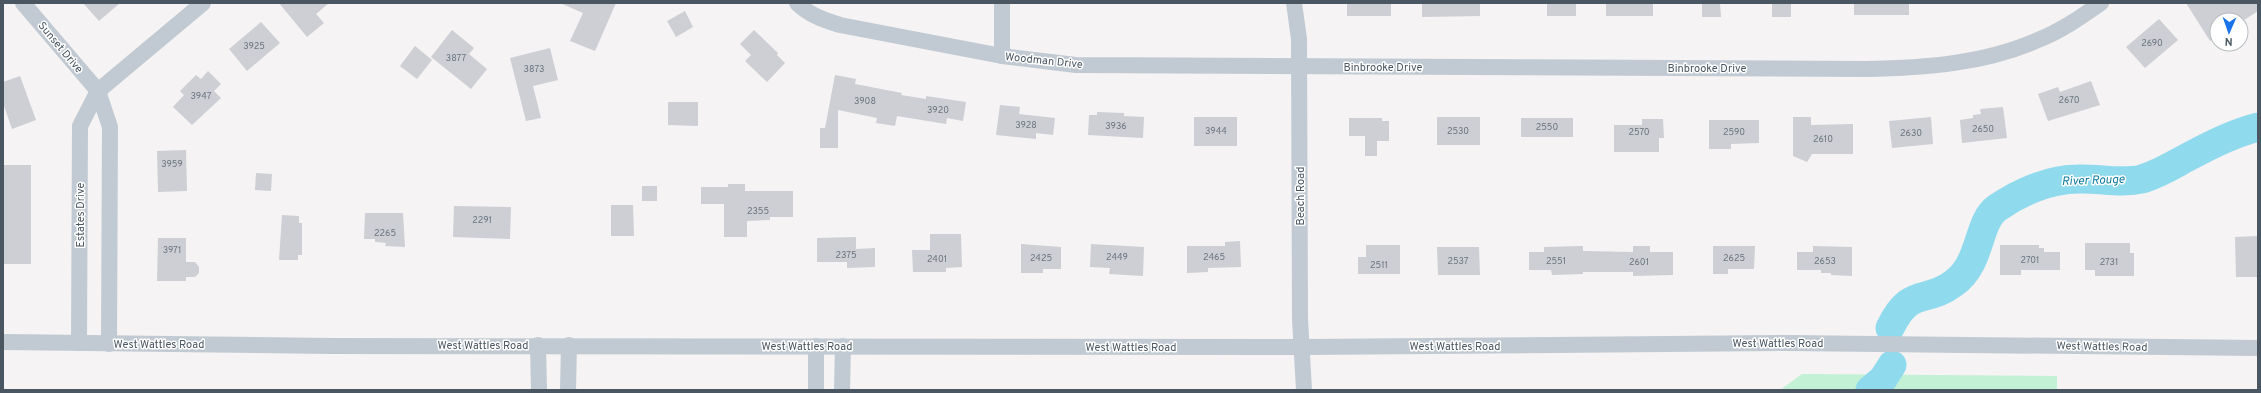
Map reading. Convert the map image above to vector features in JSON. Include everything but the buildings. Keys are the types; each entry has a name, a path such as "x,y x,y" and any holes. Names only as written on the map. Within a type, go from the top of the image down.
{"street":[{"name":"Sunset Drive","path":"23,3 98,91"},
{"name":"Estates Drive","path":"79,344 80,126 98,91 203,3"},
{"name":"Woodman Drive","path":"797,3 804,10 818,18 840,25 1002,56 1076,65 1300,67"},
{"path":"1002,3 1002,56"},
{"name":"Beach Road","path":"1294,3 1298,25 1300,67 1300,312 1304,390"},
{"name":"Binbrooke Drive","path":"1300,67 1857,69 1918,67 1961,62 2021,47 2057,31 2101,3"},
{"path":"98,91 110,127 109,344"},
{"name":"West Wattles Road","path":"3,342 79,344 1302,347 1786,343 2258,348"},
{"path":"538,345 539,390"},
{"path":"568,390 569,345"},
{"path":"816,346 816,390"},
{"path":"842,390 843,346"}],"green space":[{"path":"1802,374 2057,376 2057,390 1780,390"}],"waterway":[{"name":"River Rouge","path":"1890,328 1905,306 1912,301 1944,289 1963,275 1970,265 1991,214 1997,208 2015,197 2057,181 2086,179 2126,181 2142,179 2160,172 2222,140 2258,127"},
{"name":"River Rouge","path":"1870,390 1883,379 1892,365"}]}
